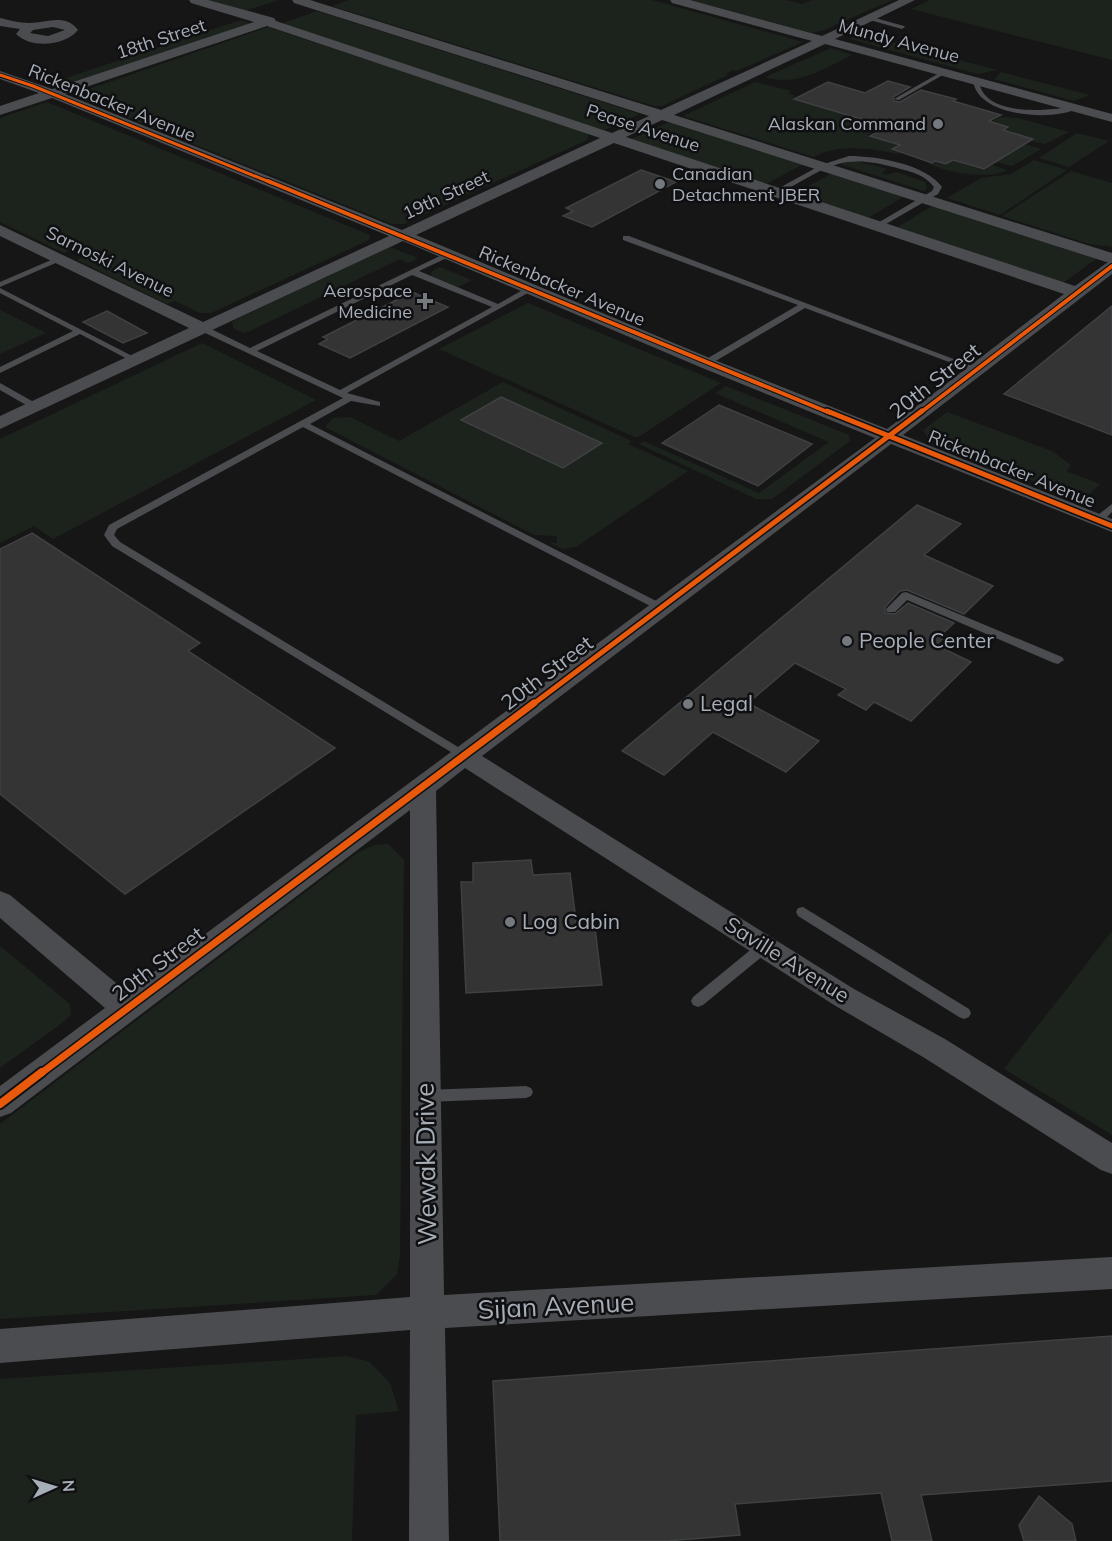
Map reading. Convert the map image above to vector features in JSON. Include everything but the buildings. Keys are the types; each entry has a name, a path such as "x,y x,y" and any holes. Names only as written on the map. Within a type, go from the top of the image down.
{"street":[{"name":"Pease Avenue","path":"195,0 1078,293"},
{"path":"316,6 334,0"},
{"name":"Mundy Avenue","path":"676,0 1112,118"},
{"name":"19th Street","path":"0,423 909,0"},
{"name":"Pease Avenue","path":"289,6 316,6 1112,258"},
{"name":"18th Street","path":"0,97 246,16 289,6"},
{"name":"18th Street","path":"0,111 267,22 289,6"},
{"path":"0,21 29,27"},
{"name":"Rickenbacker Avenue","path":"0,75 33,86 404,236 706,363 1105,523"},
{"name":"Sarnoski Avenue","path":"0,230 204,329"},
{"name":"20th Street","path":"0,1104 890,436 1112,266"},
{"name":"Saville Avenue","path":"464,756 844,997 934,1048 1112,1160"},
{"name":"Wewak Drive","path":"423,786 429,1541"},
{"path":"0,902 125,1008"},
{"name":"Sijan Avenue","path":"0,1346 428,1313 1112,1273"}],"lane":[{"path":"868,18 902,27"},
{"path":"897,99 945,72"},
{"path":"776,192 836,159 865,157 919,172 934,181 938,187 935,192 879,226"},
{"path":"626,238 976,369"},
{"path":"250,351 447,254"},
{"path":"0,285 61,260"},
{"path":"413,272 498,307"},
{"path":"464,756 116,544 109,535 113,527 303,424 344,396 531,289"},
{"path":"0,290 136,360"},
{"path":"706,363 804,305"},
{"path":"204,329 344,396 377,404"},
{"path":"0,370 81,332"},
{"path":"0,386 36,406"},
{"path":"303,424 660,607"},
{"path":"1105,523 1112,507"},
{"path":"891,610 906,595 1058,660"},
{"path":"803,912 964,1013"},
{"path":"698,1001 765,946"},
{"path":"426,1096 526,1092"}],"shaded area":[{"path":"204,0 279,0 244,11"},
{"path":"349,0 652,0 803,42 737,71 733,70 726,74 728,75 662,106 654,106 332,6"},
{"path":"690,0 786,0 802,4 812,0 892,0 824,30 812,33"},
{"path":"930,0 1112,0 1112,60 911,9"},
{"path":"317,11 640,114 604,130 597,129 280,24"},
{"path":"241,20 251,24 62,87 51,83"},
{"path":"268,27 589,133 587,140 404,224 392,224 72,95"},
{"path":"861,34 997,70 977,74 850,39"},
{"path":"831,48 852,55 820,71 799,78 777,80 765,77"},
{"path":"1001,72 1090,95 1074,101 994,79"},
{"path":"755,82 792,91 788,93 796,96 792,99 876,124 868,129 874,131 867,135 897,145 891,148 902,152 899,154 867,149 845,149 814,157 683,116"},
{"path":"47,102 370,235 369,240 211,313 200,313 175,301 167,304 77,260 84,256 70,250 64,253 0,222 0,118"},
{"path":"1000,117 1018,118 1069,132 1045,144 1031,141 1033,138 1005,130 1010,127 993,121"},
{"path":"667,123 802,165 766,184 631,139"},
{"path":"1077,133 1109,141 1069,167 1039,158"},
{"path":"988,140 1019,148 1025,144 1041,149 1012,166 997,162 1000,159"},
{"path":"1034,160 1067,170 1000,215 947,198 981,178 1011,174"},
{"path":"855,161 888,169 882,172 885,175 897,172 925,182 927,188 924,191 840,164"},
{"path":"925,161 947,165 953,161 984,170 992,165 1007,170 989,175 977,175 940,168"},
{"path":"1071,171 1112,183 1112,247 1089,244 1002,216"},
{"path":"831,174 903,197 868,218 795,193"},
{"path":"932,206 1096,259 1063,283 898,227"},
{"path":"390,247 418,258 409,263 400,259 250,331 243,333 234,329 232,323 235,320"},
{"path":"440,267 472,280 458,287 431,276 432,271"},
{"path":"528,303 721,383 637,438 439,349"},
{"path":"0,310 46,333 0,354"},
{"path":"202,343 316,400 53,539 34,526 0,543 0,439"},
{"path":"503,382 632,441 628,444 688,471 576,547 563,549 549,543 557,543 557,536 534,535 325,427 333,418 350,417 399,441","holes":["501,397 601,442 563,468 462,420"]},
{"path":"726,386 849,435 850,441 772,499 756,499 639,444 644,441 759,493 829,442 715,393"},
{"path":"947,412 1052,451 1071,465 1066,471 1100,484 1083,500 930,441 923,430"},
{"path":"388,844 404,860 400,1256 397,1274 376,1295 0,1319 0,1124 357,853 374,845"},
{"path":"1112,931 1112,1135 1004,1069"},
{"path":"0,946 70,1004 71,1014 0,1068"},
{"path":"347,1356 370,1362 390,1383 399,1411 356,1415 352,1541 0,1541 0,1379"}],"cycle path":[{"path":"0,75 33,86 404,236 706,363 1112,526"},
{"path":"0,1104 890,436 1112,266"}],"place":[{"name":"Alaskan Command","path":"938,124"},
{"name":"Canadian Detachment JBER","path":"660,184"},
{"name":"Aerospace Medicine","path":"425,301"},
{"name":"People Center","path":"847,641"},
{"name":"Legal","path":"688,704"},
{"name":"Log Cabin","path":"510,922"}]}
